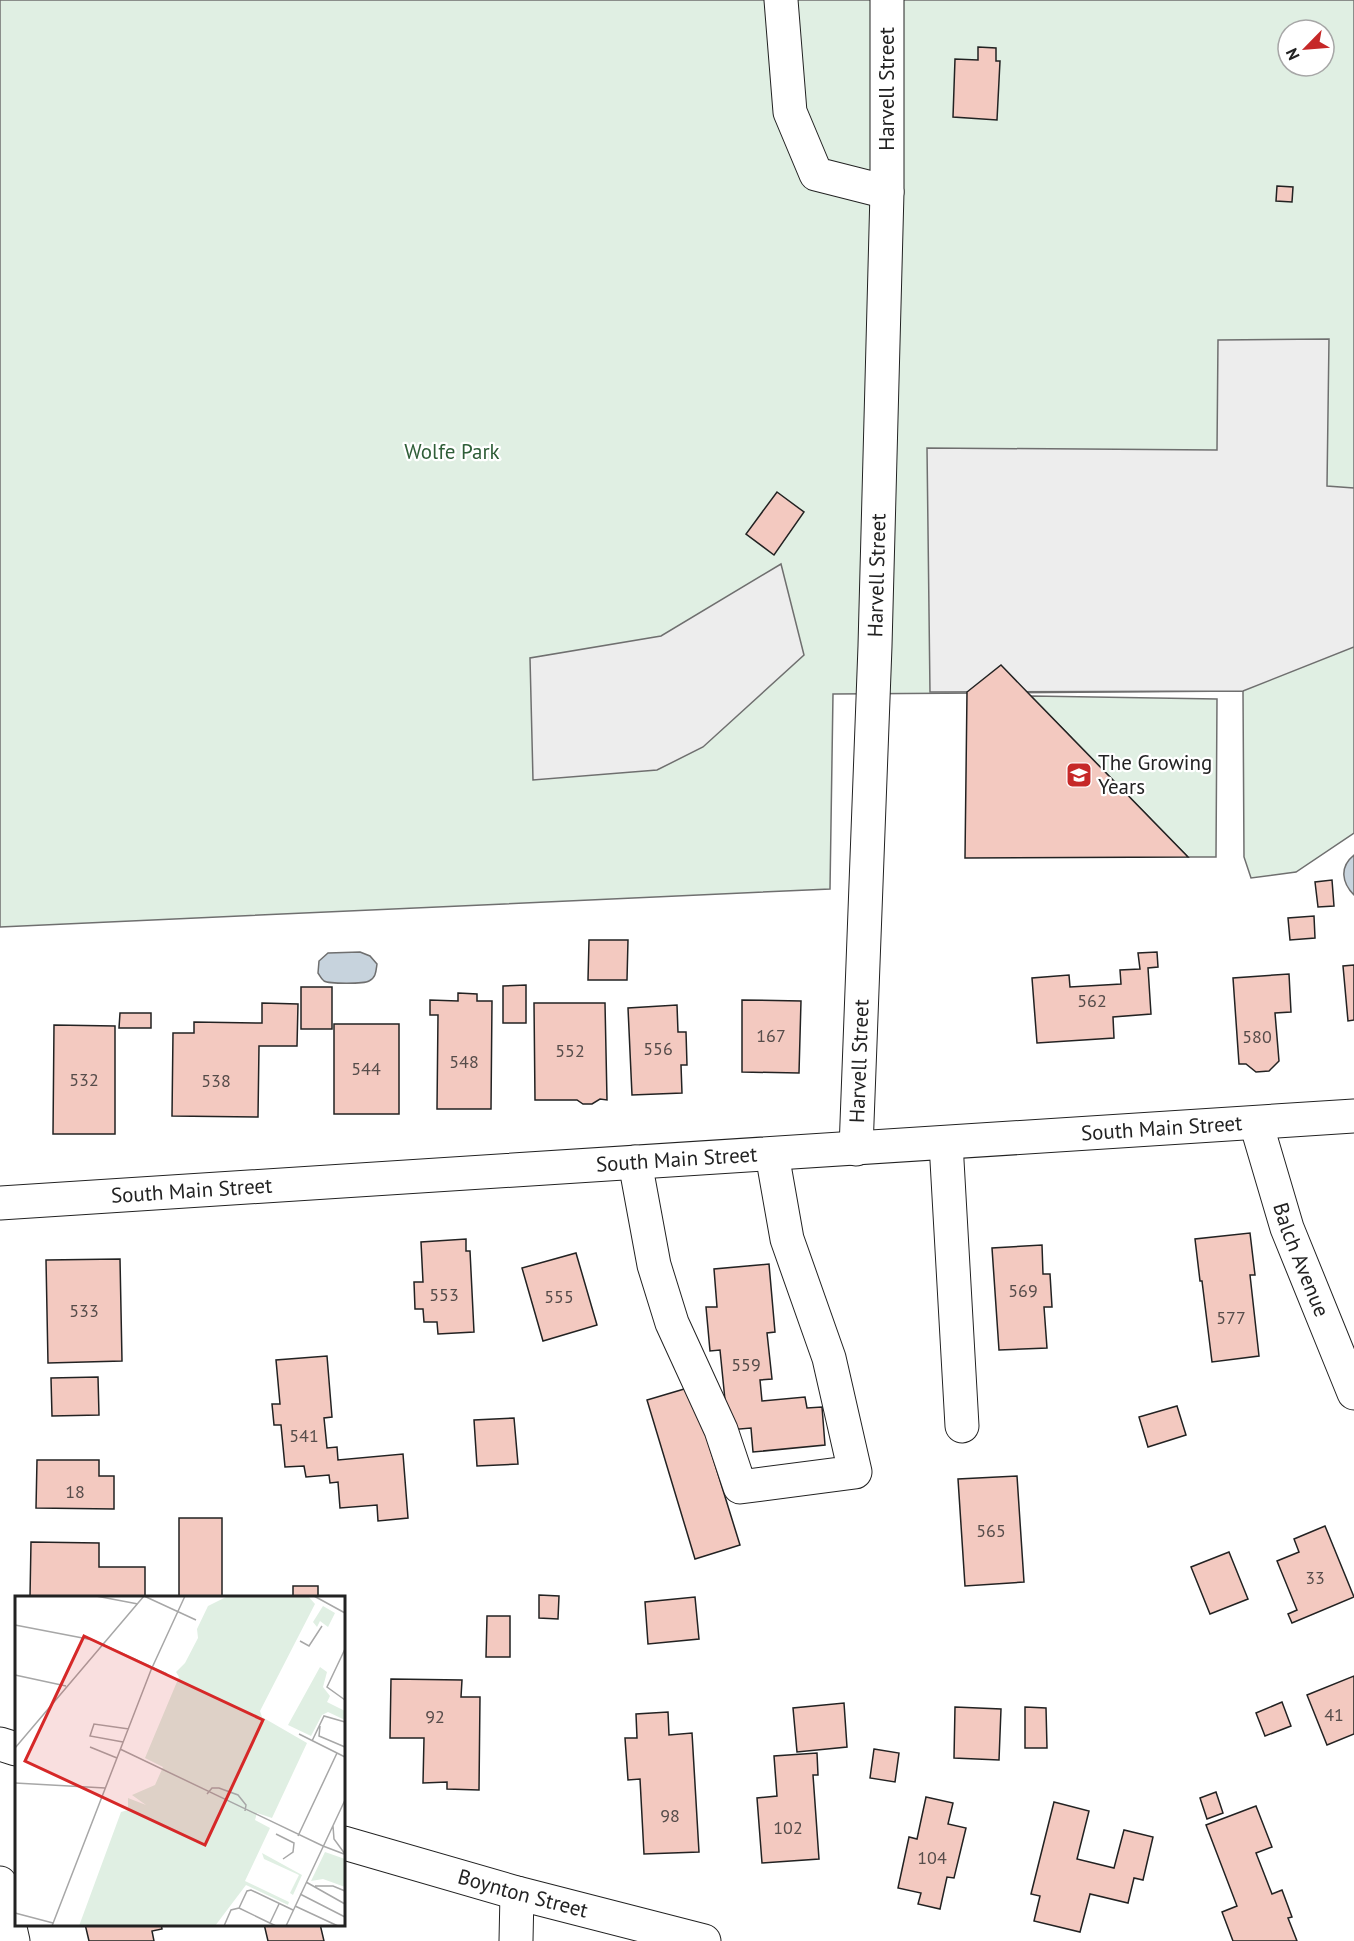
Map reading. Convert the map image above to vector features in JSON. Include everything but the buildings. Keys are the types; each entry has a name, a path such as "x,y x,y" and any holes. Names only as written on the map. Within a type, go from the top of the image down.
{"street":[{"path":"781,0 790,112 816,174 887,192"},
{"name":"Harvell Street","path":"856,1149 876,646 887,192 887,0"},
{"name":"South Main Street","path":"0,1203 1354,1116"},
{"name":"Balch Avenue","path":"1256,1123 1287,1228 1354,1393"},
{"path":"946,1143 962,1426"},
{"path":"635,1162 654,1265 672,1323 721,1430 740,1487 855,1472 829,1358 787,1239 772,1154"},
{"path":"0,1744 15,1749"},
{"name":"Boynton Street","path":"345,1843 517,1893 704,1941"},
{"path":"0,1883 13,1941"},
{"path":"516,1941 517,1893"}],"green space":[{"name":"Wolfe Park","path":"0,0 1354,0 1354,833 1296,872 1251,878 1244,857 1243,691 833,694 830,889 0,927"},
{"path":"1031,696 1217,699 1216,857 1188,857"}],"shaded area":[{"path":"1329,339 1327,486 1354,488 1354,647 1243,691 930,692 927,448 1217,450 1218,340"},
{"path":"781,564 804,655 703,747 657,770 533,780 530,658 661,636"},
{"path":"1354,855 1354,895 1345,880 1344,870"},
{"path":"360,952 370,956 377,964 376,972 369,981 327,982 318,973 319,961 328,953"}],"place":[{"name":"The Growing Years","path":"1079,775"}]}
